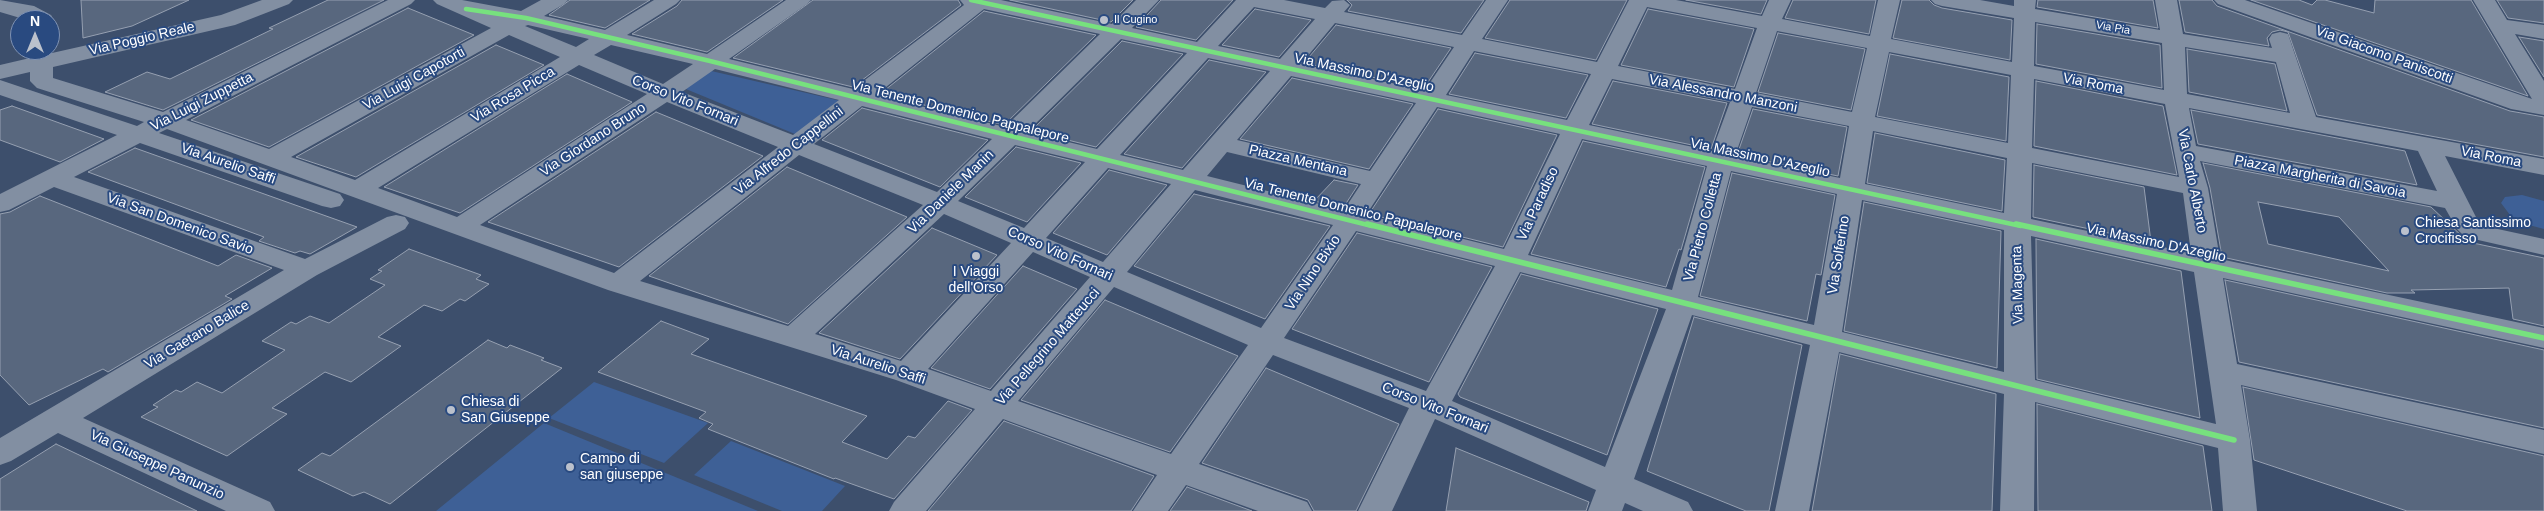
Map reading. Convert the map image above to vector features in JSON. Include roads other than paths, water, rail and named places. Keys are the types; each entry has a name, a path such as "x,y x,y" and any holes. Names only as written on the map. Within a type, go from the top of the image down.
{"street":[{"name":"Via Poggio Reale","path":"60,52 227,20 282,0"},
{"name":"Via Luigi Zuppetta","path":"0,204 404,0"},
{"name":"Via Luigi Capotorti","path":"271,158 557,0"},
{"name":"Via Rosa Picca","path":"357,190 669,0"},
{"name":"Via Giordano Bruno","path":"459,227 665,93 800,0"},
{"name":"Via Daniele Manin","path":"793,338 941,203 1148,0"},
{"name":"Via Alessandro Manzoni","path":"1250,0 1336,8 1470,43 2195,188"},
{"path":"907,373 1250,0"},
{"name":"Via Nino Bixio","path":"1150,511 1350,220 1497,0"},
{"name":"Via Roma","path":"1641,0 1774,12 1879,44 2544,167"},
{"name":"Via Paradiso","path":"1374,511 1511,262 1574,130 1641,0"},
{"name":"Via Solferino","path":"1792,511 1826,341 1862,122 1889,0"},
{"name":"Via Pia","path":"1942,0 2025,7 2173,39 2284,58"},
{"name":"Via Carlo Alberto","path":"2166,0 2173,39 2176,100 2185,151 2195,188 2224,371 2234,440 2240,511"},
{"name":"Via Giacomo Paniscotti","path":"2225,0 2502,98 2544,108"},
{"path":"2484,0 2544,100"},
{"name":"Via Massimo D'Azeglio","path":"978,1 2544,338"},
{"name":"Via Alfredo Cappellini","path":"618,284 978,1"},
{"name":"Corso Vito Fornari","path":"455,4 518,22 577,56 665,93 941,203 1267,342 1431,405 1609,498 1676,511"},
{"path":"0,6 21,10"},
{"name":"Via Magenta","path":"2017,511 2020,388 2017,225 2025,7"},
{"name":"Via Pellegrino Matteucci","path":"906,511 1109,276 1187,180 1336,8"},
{"name":"Via Pietro Colletta","path":"1609,498 1682,304 1721,162 1774,12"},
{"path":"2274,16 2284,58 2305,122"},
{"name":"Via Tenente Domenico Pappalepore","path":"518,22 608,37 1350,220 1826,341 2234,440"},
{"path":"2499,25 2544,32"},
{"name":"Via Poggio Reale","path":"0,72 31,60"},
{"name":"Via Aurelio Saffi","path":"41,60 42,81 45,83 166,121 618,284 907,373 1295,511"},
{"name":"Via Aurelio Saffi","path":"0,87 396,223 459,227"},
{"name":"Piazza Mentana","path":"1219,143 1376,180"},
{"path":"2427,145 2466,223 2475,231 2544,247"},
{"name":"Piazza Margherita di Savoia","path":"2185,151 2455,202"},
{"name":"Via San Domenico Savio","path":"53,178 307,270"},
{"name":"Via Gaetano Balice","path":"5,443 57,419 307,270 396,223"},
{"path":"2224,371 2544,442"},
{"name":"Via Giuseppe Panunzio","path":"57,419 258,511"}],"place":[{"name":"Il Cugino","path":"1104,20"},
{"name":"Chiesa Santissimo Crocifisso","path":"2405,231"},
{"name":"I Viaggi dell'Orso","path":"976,256"},
{"name":"Chiesa di San Giuseppe","path":"451,410"},
{"name":"Campo di san giuseppe","path":"570,467"}]}
